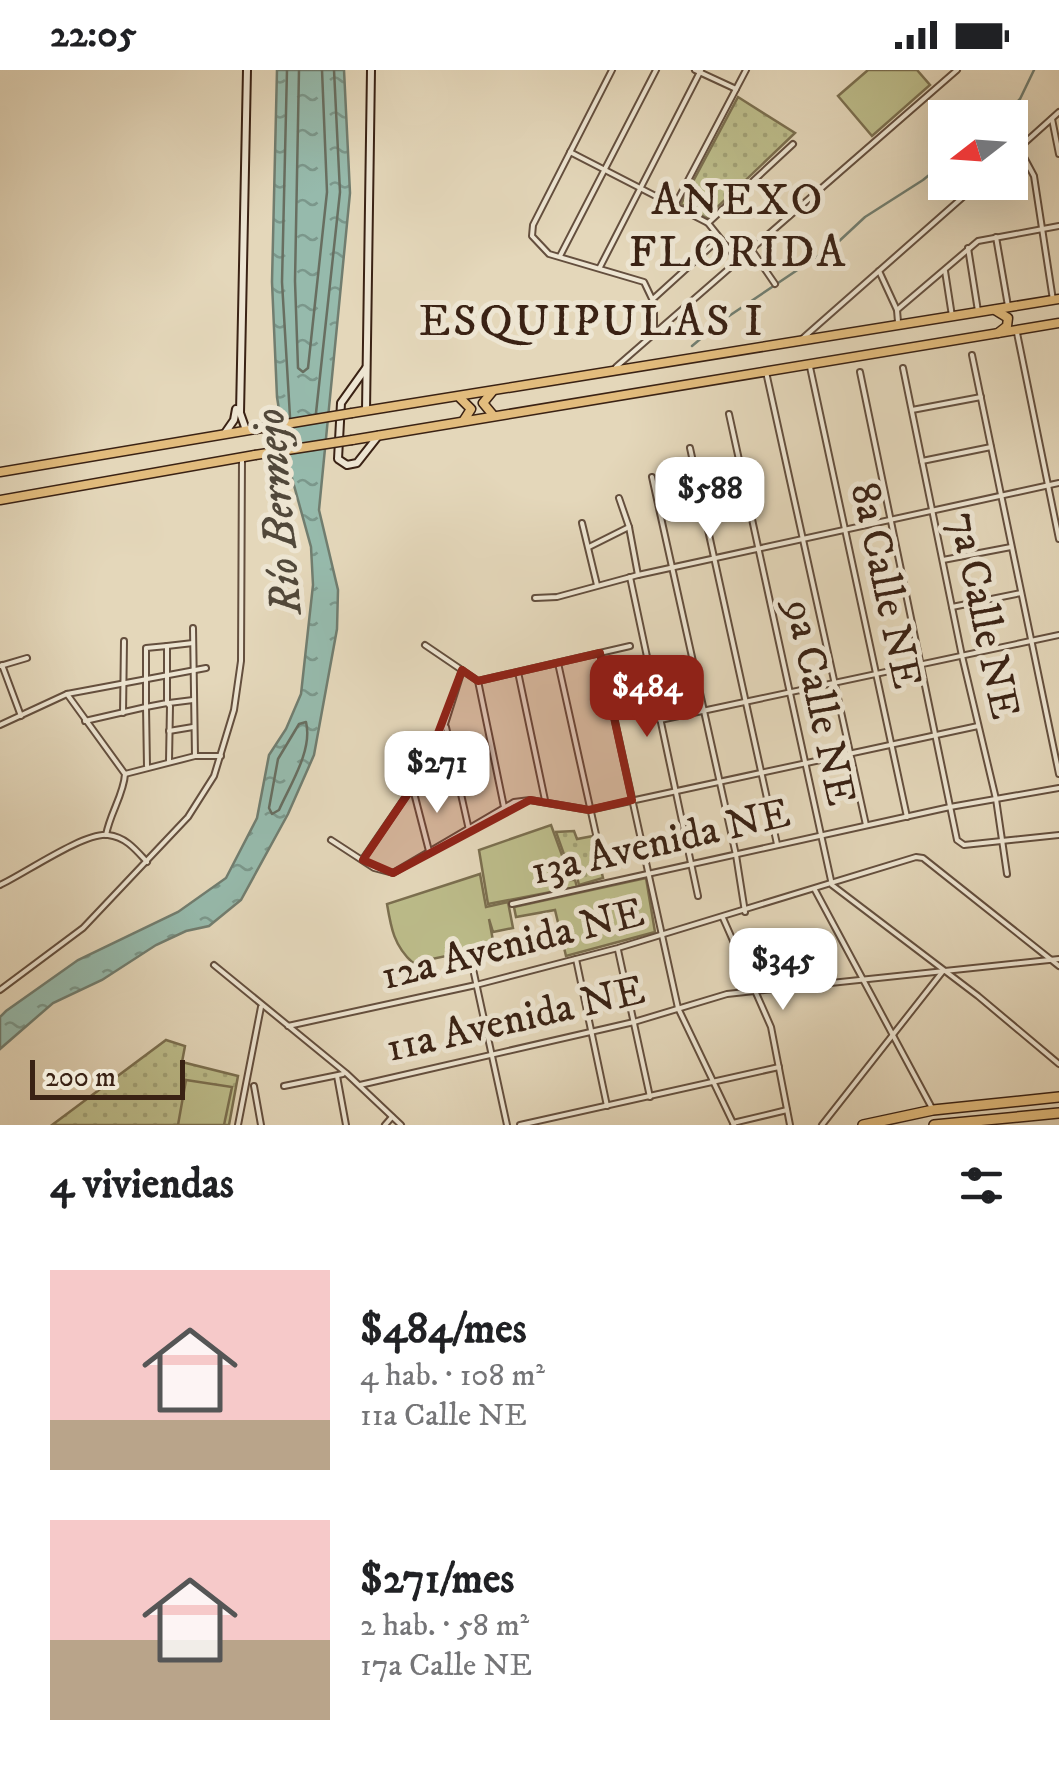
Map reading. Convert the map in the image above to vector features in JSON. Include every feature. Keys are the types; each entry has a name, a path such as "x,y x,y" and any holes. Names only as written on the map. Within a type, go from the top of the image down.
{"highway":[{"path":"863,1125 933,1110 1059,1097"},
{"path":"934,1125 1024,1120 1059,1113"}],"main road":[{"path":"246,70 240,413 251,429"},
{"path":"366,411 371,70"},
{"path":"225,433 236,413 245,163"},
{"path":"0,472 1056,300"},
{"path":"991,309 1002,311 1008,318 1008,326 994,334"},
{"path":"0,500 1059,323"},
{"path":"366,367 341,402 338,459 347,466 357,463 379,436"},
{"path":"492,392 483,403 494,416"},
{"path":"460,398 471,410 464,420"}],"street":[{"path":"612,70 533,225 532,236 549,254 600,266 649,287 654,334"},
{"path":"560,256 656,70"},
{"path":"674,206 746,70"},
{"path":"612,370 957,70"},
{"path":"600,266 699,71 736,89"},
{"path":"1028,140 1059,112"},
{"path":"1052,119 1059,154"},
{"path":"708,223 794,144"},
{"path":"570,152 708,223 732,253"},
{"path":"1028,165 1034,176 1056,300"},
{"path":"800,341 960,200"},
{"path":"898,310 978,241 1059,226"},
{"path":"996,237 1008,306"},
{"path":"652,299 719,239"},
{"path":"968,248 978,311"},
{"path":"751,249 775,284"},
{"path":"944,269 952,316"},
{"path":"879,271 898,310 898,325"},
{"path":"1017,330 1059,539"},
{"path":"972,355 1059,774"},
{"name":"8a Calle NE","path":"810,366 907,816"},
{"name":"7a Calle NE","path":"903,368 962,656 996,799 1007,874"},
{"path":"766,372 866,825"},
{"path":"860,372 960,844 1059,835"},
{"path":"912,410 981,397"},
{"name":"9a Calle NE","path":"729,414 832,885"},
{"path":"922,461 991,447"},
{"path":"690,448 777,845"},
{"path":"1,986 83,928 203,798 222,756 241,661 242,458"},
{"path":"652,477 736,855 744,912"},
{"path":"535,598 1059,483"},
{"path":"619,498 638,575"},
{"path":"582,524 597,585"},
{"path":"589,546 629,527"},
{"path":"942,560 1012,546"},
{"path":"630,577 698,896"},
{"path":"952,607 1022,594"},
{"path":"194,628 195,756"},
{"path":"660,720 1059,636"},
{"path":"124,641 124,712"},
{"path":"147,766 146,648 192,643"},
{"path":"168,646 168,761"},
{"path":"425,646 478,681 504,807"},
{"path":"478,681 630,646"},
{"path":"600,653 678,1008 733,1124 787,1110"},
{"path":"21,716 1,666 27,658"},
{"path":"558,663 602,866"},
{"path":"1,723 68,694 206,668"},
{"path":"362,860 413,789 445,724 462,670"},
{"path":"518,672 545,801"},
{"path":"68,694 126,774 110,812 106,835"},
{"path":"85,720 194,700"},
{"path":"445,724 469,830"},
{"path":"330,840 386,874 393,874 504,807 530,800 590,810 978,726"},
{"path":"169,730 194,727"},
{"path":"126,774 168,761 222,756"},
{"name":"13a Avenida NE","path":"512,904 907,816 1059,788"},
{"path":"413,789 429,851"},
{"path":"0,885 79,844 106,835 122,839 147,862"},
{"name":"12a Avenida NE","path":"288,1026 476,985 618,948 920,858 1051,960"},
{"path":"832,885 1059,1064"},
{"path":"815,890 933,1110"},
{"path":"724,918 770,1027 790,1125"},
{"path":"618,948 650,1097"},
{"path":"470,954 507,1125"},
{"path":"576,959 608,1106"},
{"name":"11a Avenida NE","path":"360,1085 634,1022 728,994 943,970 1059,962"},
{"path":"214,965 346,1073 401,1125"},
{"path":"822,1125 943,970"},
{"path":"238,1125 261,1005"},
{"path":"520,1125 779,1067"},
{"path":"284,1086 346,1073"},
{"path":"336,1075 346,1125"},
{"path":"254,1086 262,1125"},
{"path":"385,1125 392,1117"}],"highlighted area":[{"path":"600,653 632,800 589,810 530,800 393,873 363,860 424,770 462,670 478,681"}],"green space":[{"path":"868,70 917,70 930,85 872,136 838,96"},
{"path":"738,97 795,133 706,218 681,204"},
{"path":"551,825 577,887 488,904 479,850"},
{"path":"574,831 577,839 593,836 603,878 579,885 577,877 572,877 556,832"},
{"path":"480,874 486,907 508,902 513,928 493,932 489,919 494,946 413,963 397,943 387,904"},
{"path":"646,878 655,932 566,956 555,910 516,917 514,907"},
{"path":"166,1040 185,1046 182,1062 238,1076 229,1125 52,1125"},
{"path":"186,1080 232,1087 224,1125 178,1125"}],"water":[{"path":"277,70 344,70 350,193 319,510 338,590 337,629 314,755 288,814 241,900 209,926 186,931 156,945 102,980 53,1003 0,1049 0,1017 6,1011 78,960 178,912 226,878 257,818 269,755 301,694 313,585 311,547 287,460 277,397 272,282"}],"waterway":[{"path":"1019,100 1034,70"},
{"path":"692,346 723,320 836,244 865,217 928,176"}],"district":[{"name":"ANEXO FLORIDA","path":"738,224"},
{"name":"ESQUIPULAS I","path":"592,319"}],"water label":[{"name":"Río Bermejo","path":"276,512"}]}
